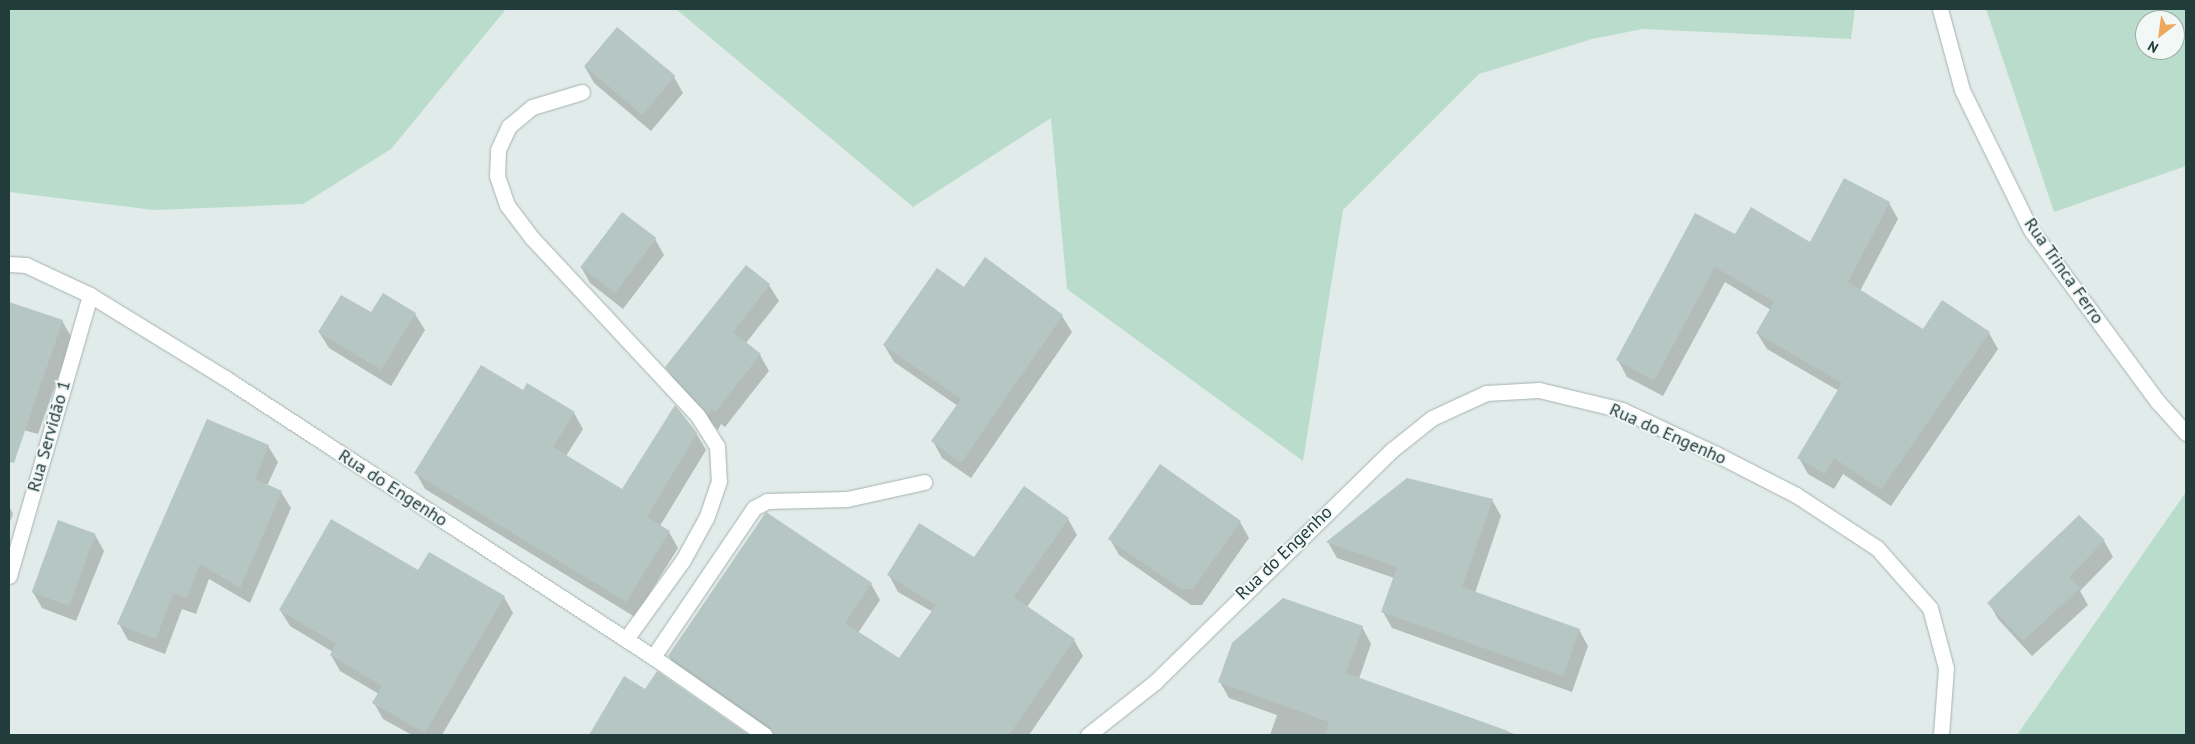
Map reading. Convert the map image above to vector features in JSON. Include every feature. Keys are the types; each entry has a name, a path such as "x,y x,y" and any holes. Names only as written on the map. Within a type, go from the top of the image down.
{"street":[{"name":"Rua Trinca Ferro","path":"1940,9 1962,90 2031,230 2158,402 2186,433"},
{"path":"582,92 532,107 509,126 498,150 496,176 504,198 532,238 698,416 717,446 718,481 706,518 683,560 626,639"},
{"name":"Rua do Engenho","path":"9,264 26,265 90,295 232,383 626,639 765,735"},
{"name":"Rua Servidão 1","path":"9,576 90,295"},
{"name":"Rua do Engenho","path":"1088,735 1155,682 1370,470 1432,418 1486,393 1539,390 1622,410 1796,494 1877,548 1930,608 1946,668 1941,735"},
{"path":"653,657 754,508 767,501 847,499 924,482"}],"green space":[{"path":"9,9 506,9 391,149 303,204 154,210 9,192"},
{"path":"676,9 1855,9 1851,39 1643,29 1592,39 1479,74 1343,210 1303,461 1067,289 1051,118 913,207"},
{"path":"1986,9 2186,9 2186,166 2054,212"},
{"path":"2186,492 2186,735 2017,735"}],"building":[{"path":"617,27 675,76 642,115 584,66"},
{"path":"1844,178 1890,202 1848,282 1923,329 1942,300 1990,332 1881,490 1834,458 1825,474 1797,458 1842,383 1756,333 1774,302 1715,267 1654,381 1616,360 1695,213 1735,234 1751,207 1810,242"},
{"path":"622,212 656,238 615,293 580,267"},
{"path":"985,257 1063,315 961,463 931,441 961,399 883,345 937,268 964,287"},
{"path":"746,265 770,284 733,332 761,354 715,412 712,409 708,415 665,367"},
{"path":"383,293 416,313 381,370 318,332 341,295 371,312"},
{"path":"9,302 63,320 14,463 9,462"},
{"path":"481,365 523,390 527,383 575,412 553,447 622,489 675,405 697,433 647,517 670,531 626,602 414,473"},
{"path":"207,419 269,445 255,479 282,491 240,588 200,564 187,598 173,593 156,639 117,624"},
{"path":"1160,464 1241,521 1193,589 1181,589 1108,539"},
{"path":"1407,478 1493,499 1462,587 1580,629 1563,676 1381,612 1397,567 1326,542"},
{"path":"1024,486 1069,518 1014,597 1075,639 1009,735 774,735 770,727 668,656 766,512 872,583 845,623 899,658 936,605 887,575 919,523 974,557"},
{"path":"2079,515 2105,540 2069,577 2080,588 2023,641 1987,603"},
{"path":"331,519 418,570 429,552 505,596 425,733 372,703 382,686 330,655 336,644 279,610"},
{"path":"58,520 96,534 69,606 32,592"},
{"path":"1283,598 1363,626 1346,673 1508,731 1507,735 1325,735 1329,722 1218,682 1232,643"},
{"path":"657,671 749,735 589,735 624,676 645,689"}]}
